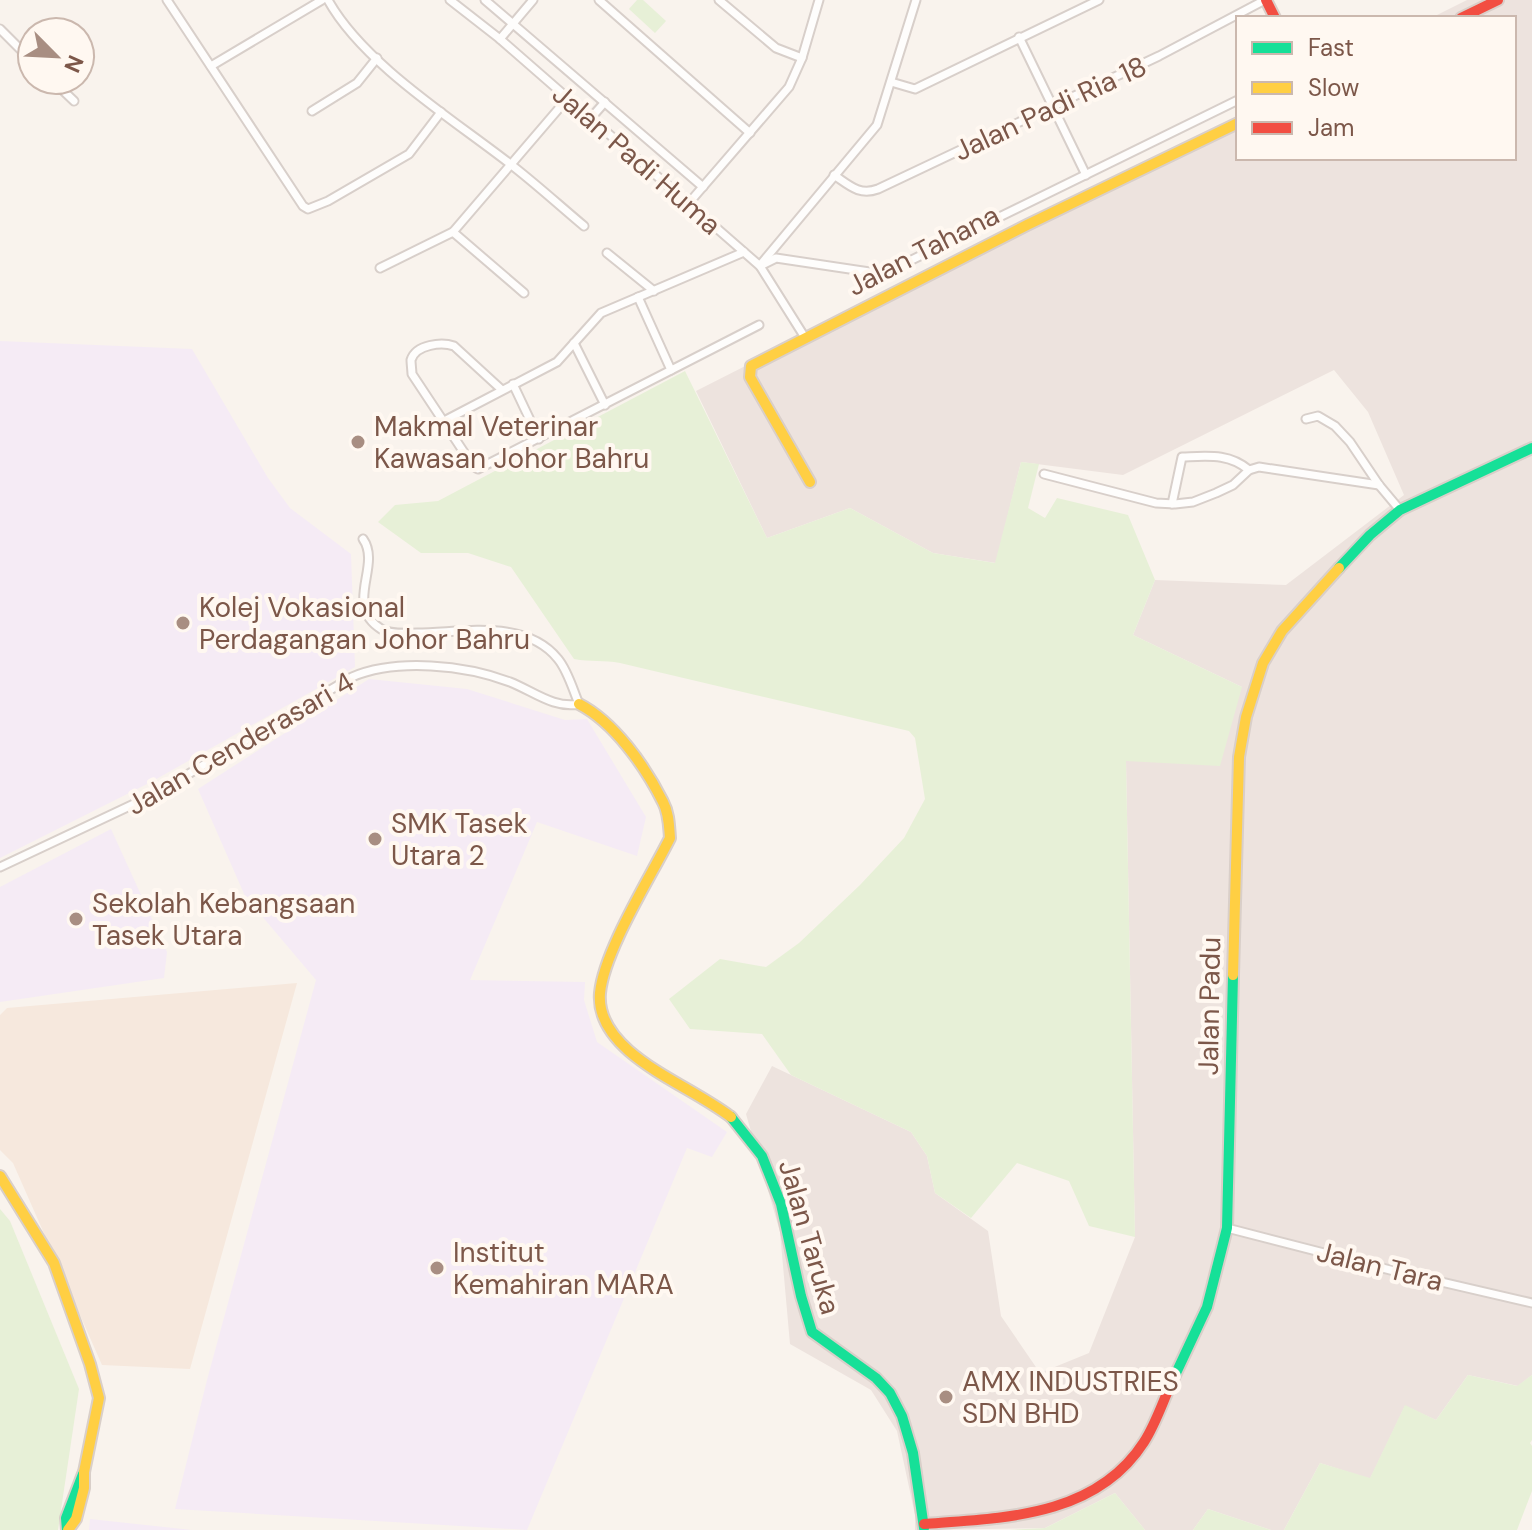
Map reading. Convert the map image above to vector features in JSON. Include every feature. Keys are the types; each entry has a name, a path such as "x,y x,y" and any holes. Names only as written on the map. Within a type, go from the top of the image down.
{"street":[{"path":"167,0 303,206 308,209 328,201 409,154 441,112"},
{"path":"211,66 325,0 350,34 377,58 584,226"},
{"name":"Jalan Padi Huma","path":"450,0 500,39 760,266 804,336"},
{"name":"Jalan Padi Huma","path":"485,0 703,187"},
{"path":"500,39 533,0"},
{"path":"599,0 750,133"},
{"path":"719,0 776,48 802,58"},
{"path":"688,204 789,87 802,58 819,0"},
{"path":"760,266 877,125 916,0"},
{"path":"891,82 915,89 1099,0"},
{"name":"Jalan Padi Ria 18","path":"834,175 854,189 872,192 1159,56 1265,0"},
{"path":"1465,16 1498,0"},
{"path":"0,29 16,45"},
{"path":"1019,37 1086,175"},
{"path":"312,111 357,83 377,58"},
{"path":"69,96 74,101"},
{"path":"380,268 453,232 567,99"},
{"path":"760,266 776,258 883,274 1236,101"},
{"path":"590,119 605,102"},
{"name":"Jalan Tahana","path":"810,482 749,370 751,366 804,336 1236,124"},
{"path":"453,232 524,293"},
{"path":"444,421 557,362 601,313 744,252"},
{"path":"607,253 654,291"},
{"path":"638,297 671,370"},
{"path":"502,390 454,346 444,343 432,345 415,354 411,361 412,374 476,469 759,325"},
{"path":"574,343 605,405"},
{"path":"513,384 539,439"},
{"path":"1306,419 1318,416 1335,426 1400,510"},
{"name":"Jalan Padu","path":"924,1527 1046,1512 1099,1487 1135,1457 1172,1388 1207,1307 1227,1228 1239,757 1246,717 1263,663 1277,638 1317,591 1370,535 1400,510 1532,448"},
{"path":"1172,504 1182,457 1236,459 1249,470"},
{"path":"1044,474 1156,503 1172,504 1193,502 1216,493 1233,485 1249,470 1270,468 1379,485"},
{"path":"363,539 369,547 369,568 361,594 368,615 379,629 390,633 479,630 526,638 543,645 559,660 579,704"},
{"name":"Jalan Cenderasari 4","path":"0,867 153,795 352,677 371,670 418,665 485,674 562,706 579,704"},
{"name":"Jalan Taruka","path":"579,704 598,714 622,739 664,803 669,820 670,838 607,962 600,995 604,1020 630,1052 730,1116 762,1156 781,1204 812,1332 867,1371 895,1400 913,1453 924,1527"},
{"path":"0,1176 54,1263 99,1398 84,1472 69,1524"},
{"name":"Jalan Tara","path":"1227,1228 1532,1303"}],"shaded area":[{"path":"1467,0 1532,0 1532,1375 1518,1386 1468,1375 1436,1420 1405,1406 1370,1479 1320,1463 1284,1530 1271,1530 1208,1509 1193,1530 1145,1530 1115,1493 1045,1528 915,1530 915,1515 897,1431 871,1390 790,1344 780,1232 746,1114 772,1066 911,1132 927,1156 935,1193 988,1231 1001,1316 1040,1373 1089,1353 1135,1237 1126,761 1242,687 1133,635 1155,580 1286,585 1404,495 1368,412 1334,370 1123,475 1021,462 996,563 933,553 850,508 767,538 696,391 1236,117 1236,160 1516,160 1516,16 1435,16"},
{"name":"Kolej Vokasional Perdagangan Johor Bahru","path":"0,341 192,349 268,478 290,508 351,554 355,667 151,782 0,858"},
{"name":"Institut Kemahiran MARA","path":"369,679 467,689 565,720 587,719 646,817 637,856 537,822 470,980 585,982 584,1000 597,1042 727,1132 712,1157 687,1148 527,1530 175,1509 316,980 245,896 198,789"},
{"name":"Sekolah Kebangsaan Tasek Utara","path":"111,829 167,952 164,978 0,1002 0,887"},
{"path":"297,983 190,1369 102,1365 13,1163 0,1150 0,1015 7,1008"},
{"path":"90,1519 192,1530 89,1530"}],"green space":[{"path":"637,0 643,0 666,21 655,33 629,9"},
{"path":"685,371 767,538 850,508 933,553 995,563 1021,462 1039,464 1028,508 1045,518 1057,498 1128,515 1155,580 1133,635 1242,687 1220,766 1126,761 1135,1237 1089,1226 1069,1181 1017,1163 971,1218 935,1193 927,1156 911,1132 791,1075 762,1034 690,1029 669,999 720,959 766,967 799,943 904,838 925,799 915,738 909,731 620,663 574,659 511,567 468,553 421,553 378,522 395,505 438,501"},
{"path":"0,1209 10,1221 79,1389 58,1530 0,1530"},
{"path":"1468,1375 1517,1386 1532,1375 1532,1491 1517,1530 1284,1530 1320,1463 1370,1478 1405,1405 1436,1420"},
{"path":"1115,1493 1145,1530 1009,1530 1045,1528"},
{"path":"1208,1509 1271,1530 1193,1530"}],"traffic: fast":[{"path":"1339,568 1370,535 1400,510 1532,448"},
{"path":"1170,1386 1207,1307 1227,1228 1233,975"},
{"path":"731,1117 762,1156 781,1204 812,1332 876,1378 890,1393 902,1416 913,1453 924,1528"},
{"path":"67,1530 66,1518 83,1474"}],"traffic: slow":[{"path":"810,482 750,377 751,366 1027,225 1236,124"},
{"path":"1233,975 1239,757 1246,717 1263,663 1282,631 1339,568"},
{"path":"579,704 616,733 638,760 665,806 670,838 610,957 600,993 601,1010 607,1025 629,1051 731,1117"},
{"path":"0,1176 54,1263 99,1398 84,1472 84,1488 76,1519 68,1530"}],"traffic: jam":[{"path":"1266,0 1274,16"},
{"path":"1465,16 1498,0"},
{"path":"924,1524 985,1519 1046,1509 1101,1486 1124,1467 1144,1442 1170,1386"}],"place":[{"name":"Makmal Veterinar Kawasan Johor Bahru","path":"358,442"},
{"name":"Kolej Vokasional Perdagangan Johor Bahru","path":"183,623"},
{"name":"SMK Tasek Utara 2","path":"375,839"},
{"name":"Sekolah Kebangsaan Tasek Utara","path":"76,919"},
{"name":"Institut Kemahiran MARA","path":"437,1268"},
{"name":"AMX INDUSTRIES SDN BHD","path":"946,1397"}]}
